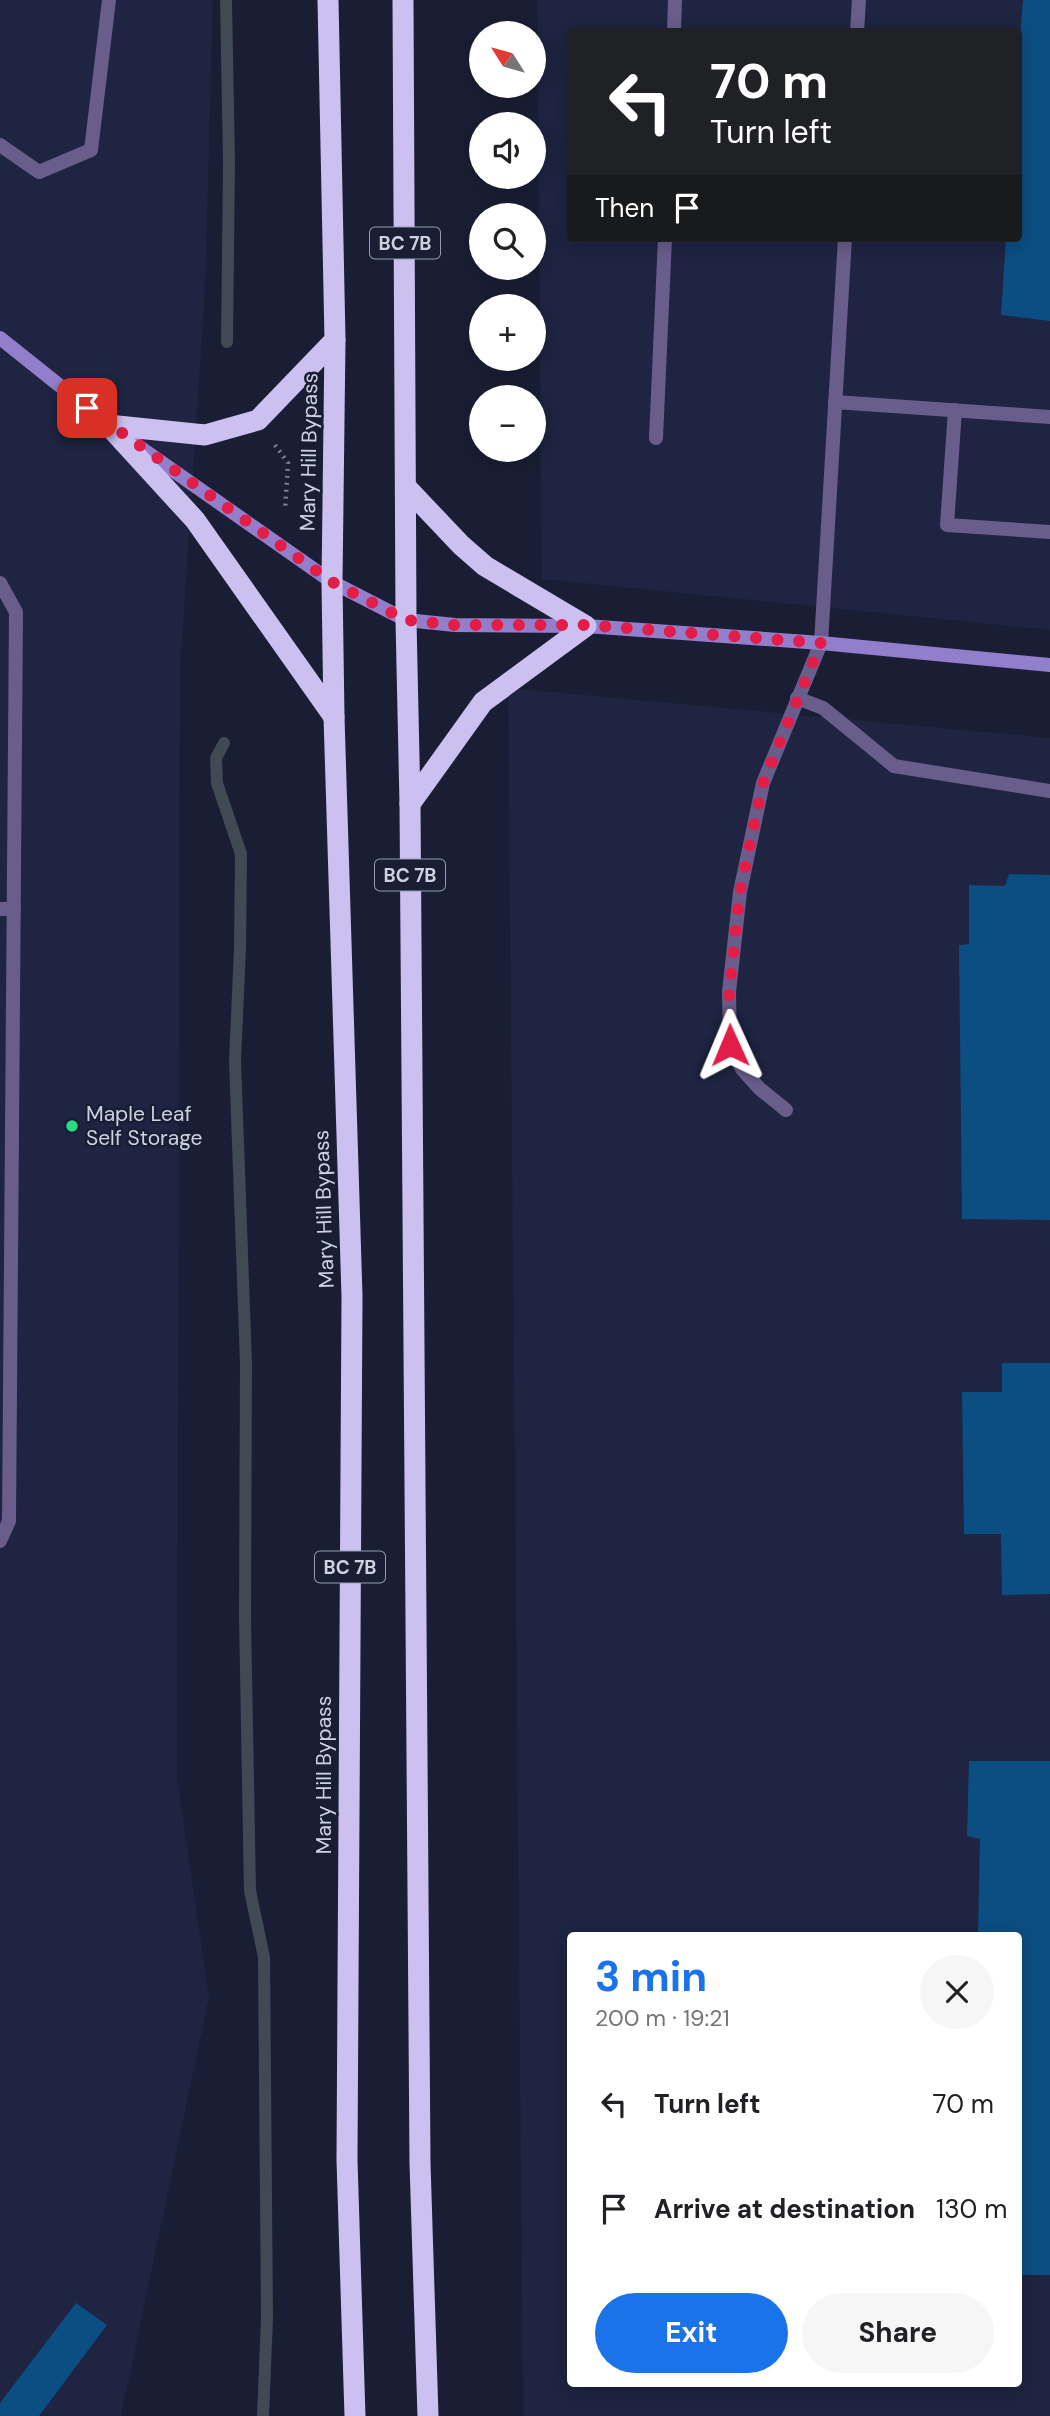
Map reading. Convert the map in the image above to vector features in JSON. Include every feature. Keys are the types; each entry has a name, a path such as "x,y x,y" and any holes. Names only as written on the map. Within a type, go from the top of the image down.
{"highway":[{"name":"Mary Hill Bypass","path":"328,0 335,340 332,582 334,717 352,1296 347,2160 355,2416"},
{"name":"BC 7B","path":"403,0 420,2163 428,2416"},
{"path":"108,425 205,435 258,420 335,340"},
{"path":"108,425 195,520 334,717"},
{"path":"406,487 461,545 485,566 586,625 483,702 410,804"}],"street":[{"path":"0,338 108,425 332,582 406,620 455,625 586,625 821,643 1050,665"}],"lane":[{"path":"0,145 39,172 91,150 109,0"},
{"path":"674,28 675,0"},
{"path":"857,28 859,0"},
{"path":"656,438 665,242"},
{"path":"786,1110 760,1089 742,1069 730,1045 729,992 740,891 763,783 821,643 845,242"},
{"path":"835,402 1050,417"},
{"path":"955,410 947,525 1050,532"},
{"path":"0,583 16,612 7,909 9,1521 0,1541"},
{"path":"797,698 823,708 894,766 1050,790"}],"path":[{"path":"273,441 288,463 285,510"}],"shaded area":[{"path":"0,0 213,0 205,292 180,670 177,1777 209,1997 121,2416 0,2416"},
{"path":"537,0 1050,0 1050,630 542,579 541,462 546,462 546,385 540,385 540,371 546,371 546,294 540,294 539,280 546,280 546,203 539,203 539,189 546,189 546,112 538,112 538,98 546,98 546,21 537,21"},
{"path":"508,688 1050,738 1050,2416 523,2416"}],"building":[{"path":"1023,0 1050,0 1050,321 1001,315 1006,242 1022,242"},
{"path":"1009,874 1050,875 1050,1220 962,1219 959,945 969,944 969,885 1005,886"},
{"path":"1002,1363 1050,1363 1050,1594 1002,1595 1001,1534 964,1534 962,1392 1002,1392"},
{"path":"969,1761 1050,1761 1050,2275 1022,2275 1022,1932 978,1932 980,1839 967,1836"},
{"path":"76,2303 107,2325 39,2416 0,2416 0,2403"}],"waterway":[{"path":"226,0 229,162 227,342"},
{"path":"224,743 216,758 217,783 241,854 235,1061 246,1363 245,1617 250,1891 264,1957 267,2318 263,2416"}],"place":[{"name":"Maple Leaf Self Storage","path":"72,1126"}],"route":[{"path":"87,408 332,582 406,620 455,625 586,625 821,643 763,783 740,891 729,992 730,1045"}]}
